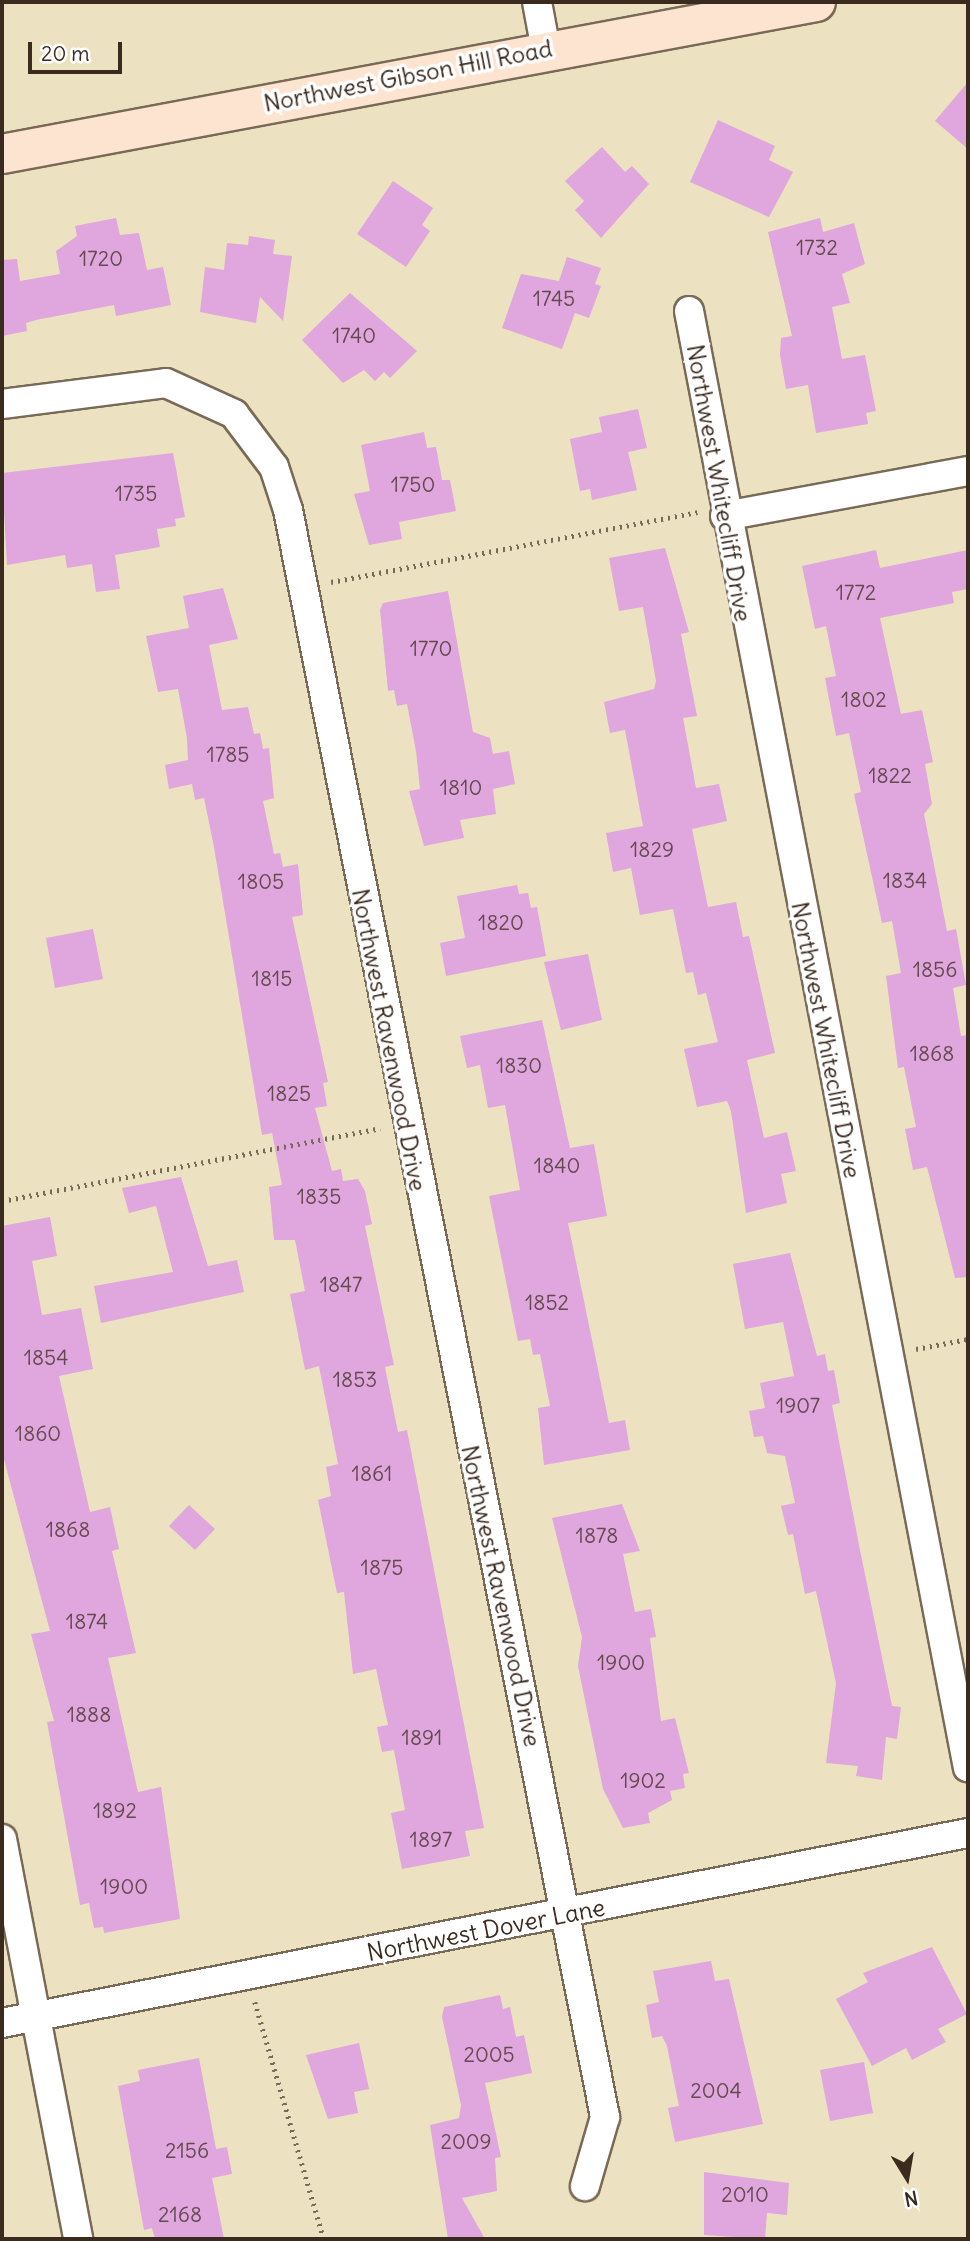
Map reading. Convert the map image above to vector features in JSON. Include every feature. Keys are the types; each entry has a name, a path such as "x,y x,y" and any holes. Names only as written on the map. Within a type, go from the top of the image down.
{"main road":[{"name":"Northwest Gibson Hill Road","path":"2,154 547,50 816,2"}],"street":[{"path":"537,2 547,50"},
{"name":"Northwest Whitecliff Drive","path":"689,311 724,512 968,1768"},
{"name":"Northwest Ravenwood Drive","path":"2,404 166,383 234,414 274,467 303,587 405,1123 605,2118 585,2186"},
{"path":"724,512 968,471"},
{"name":"Northwest Dover Lane","path":"2,2023 566,1916 968,1833"},
{"path":"2,1839 78,2239"}],"path":[{"path":"303,587 724,512"},
{"path":"2,1201 405,1123"},
{"path":"888,1354 968,1339"},
{"path":"248,1976 324,2239"}],"building":[{"path":"968,82 968,149 935,121"},
{"path":"718,120 775,146 769,160 793,172 769,217 690,182"},
{"path":"602,147 625,172 632,166 649,184 601,238 575,210 584,201 565,181"},
{"path":"393,181 433,208 422,225 430,231 406,267 357,234"},
{"path":"116,218 120,235 139,233 147,270 163,267 171,305 116,316 114,305 36,320 26,323 27,331 2,336 2,260 17,259 20,281 60,274 56,251 77,236 75,226"},
{"path":"820,218 823,232 854,223 865,264 842,274 850,303 832,307 842,359 865,355 876,411 866,413 868,424 816,433 808,385 786,389 780,355 781,338 792,336 768,232"},
{"path":"249,236 275,240 273,254 292,256 283,321 260,297 256,323 200,312 205,267 224,270 227,243 248,245"},
{"path":"567,257 601,268 595,284 601,286 589,318 575,313 562,349 502,328 521,274 559,281"},
{"path":"350,293 417,351 390,378 384,372 375,381 364,370 343,383 302,340"},
{"path":"638,409 647,448 628,452 637,490 592,500 590,489 580,491 570,439 602,432 599,417"},
{"path":"424,432 427,448 436,447 442,480 450,480 456,511 399,522 402,539 369,545 354,494 370,491 361,445"},
{"path":"173,453 185,517 175,519 176,526 157,529 160,547 115,555 120,589 96,592 92,564 67,568 65,555 7,565 2,473"},
{"path":"665,548 689,632 681,634 697,716 683,718 696,788 719,784 727,821 692,829 708,907 736,902 743,937 749,936 775,1053 747,1060 764,1138 787,1132 796,1171 781,1174 787,1203 746,1213 731,1111 727,1101 697,1107 684,1049 718,1042 706,993 698,995 693,972 686,973 673,909 640,915 631,868 613,872 606,833 643,826 625,730 610,733 604,702 654,689 656,681 643,607 619,611 609,558"},
{"path":"876,550 880,568 968,550 968,589 952,592 954,603 880,618 901,714 922,710 933,762 925,764 932,804 924,814 947,931 956,929 966,985 953,988 961,1036 968,1035 968,1277 955,1278 927,1167 913,1170 905,1129 916,1127 904,1067 898,1068 886,976 901,973 892,921 882,923 854,794 861,792 849,733 836,736 825,678 836,676 826,626 815,629 802,566"},
{"path":"223,588 238,639 209,645 222,710 248,707 254,734 260,733 263,749 269,748 274,798 263,801 274,854 280,853 283,867 298,864 303,915 292,917 328,1082 323,1083 327,1106 315,1108 332,1171 341,1169 343,1181 358,1179 365,1191 372,1224 365,1226 394,1365 385,1367 398,1432 407,1430 484,1828 465,1831 470,1856 402,1869 391,1813 405,1810 394,1750 382,1752 377,1727 388,1725 376,1669 353,1674 344,1592 337,1593 318,1500 331,1496 326,1467 338,1464 319,1366 305,1370 290,1294 305,1291 295,1240 274,1240 269,1187 282,1185 272,1133 262,1135 204,798 195,800 192,784 169,789 165,765 188,760 187,738 178,689 158,692 146,636 189,628 183,596"},
{"path":"448,591 473,732 490,738 493,754 509,751 515,784 493,789 496,814 460,820 464,838 424,846 409,791 420,789 416,751 407,704 397,706 394,690 388,691 380,610 383,603"},
{"path":"517,885 519,894 528,893 531,908 537,907 546,956 446,976 440,943 465,938 457,896"},
{"path":"93,929 103,979 55,988 46,938"},
{"path":"588,954 602,1020 561,1030 544,962"},
{"path":"542,1020 570,1148 594,1144 607,1216 568,1223 609,1423 625,1420 630,1450 544,1465 538,1408 550,1406 540,1354 533,1355 530,1339 518,1341 489,1196 520,1190 505,1105 488,1108 480,1065 467,1068 460,1036"},
{"path":"181,1177 208,1266 237,1260 244,1292 101,1323 94,1286 173,1272 156,1206 129,1213 122,1188"},
{"path":"50,1217 57,1256 32,1261 42,1315 81,1308 93,1369 59,1376 90,1512 110,1507 119,1549 112,1551 136,1653 108,1658 138,1792 161,1787 180,1919 104,1933 103,1927 94,1928 89,1903 80,1905 47,1722 54,1721 31,1634 50,1631 2,1452 2,1226"},
{"path":"790,1253 817,1356 825,1354 828,1371 834,1370 840,1403 832,1405 860,1550 892,1706 901,1707 897,1739 886,1737 882,1780 856,1776 858,1766 826,1763 836,1683 816,1591 805,1594 793,1534 788,1535 781,1506 795,1503 785,1456 767,1453 763,1436 754,1437 749,1411 765,1408 760,1383 794,1376 783,1322 745,1329 733,1264"},
{"path":"622,1504 640,1551 623,1554 635,1612 651,1609 656,1637 650,1638 661,1721 675,1718 689,1773 683,1774 685,1788 670,1791 672,1800 648,1813 650,1823 623,1828 603,1789 578,1666 582,1637 552,1518"},
{"path":"189,1505 215,1529 195,1550 169,1526"},
{"path":"932,1947 967,2014 938,2029 946,2042 912,2060 906,2048 872,2066 836,1999 868,1982 863,1973"},
{"path":"711,1961 715,1981 729,1979 763,2124 675,2142 668,2108 679,2106 667,2046 662,2036 652,2038 646,2005 659,2002 653,1971"},
{"path":"500,1995 503,2009 510,2007 516,2037 524,2035 532,2073 485,2083 501,2157 495,2158 497,2191 462,2198 485,2239 448,2239 430,2125 459,2118 461,2105 442,2017 444,2007"},
{"path":"359,2043 369,2089 354,2092 358,2113 328,2119 306,2055"},
{"path":"199,2058 216,2149 227,2147 232,2174 212,2178 224,2239 155,2239 152,2228 144,2230 118,2086 140,2081 138,2070"},
{"path":"864,2062 873,2113 830,2121 820,2070"},
{"path":"704,2172 789,2183 787,2215 767,2213 765,2239 704,2235"}]}
